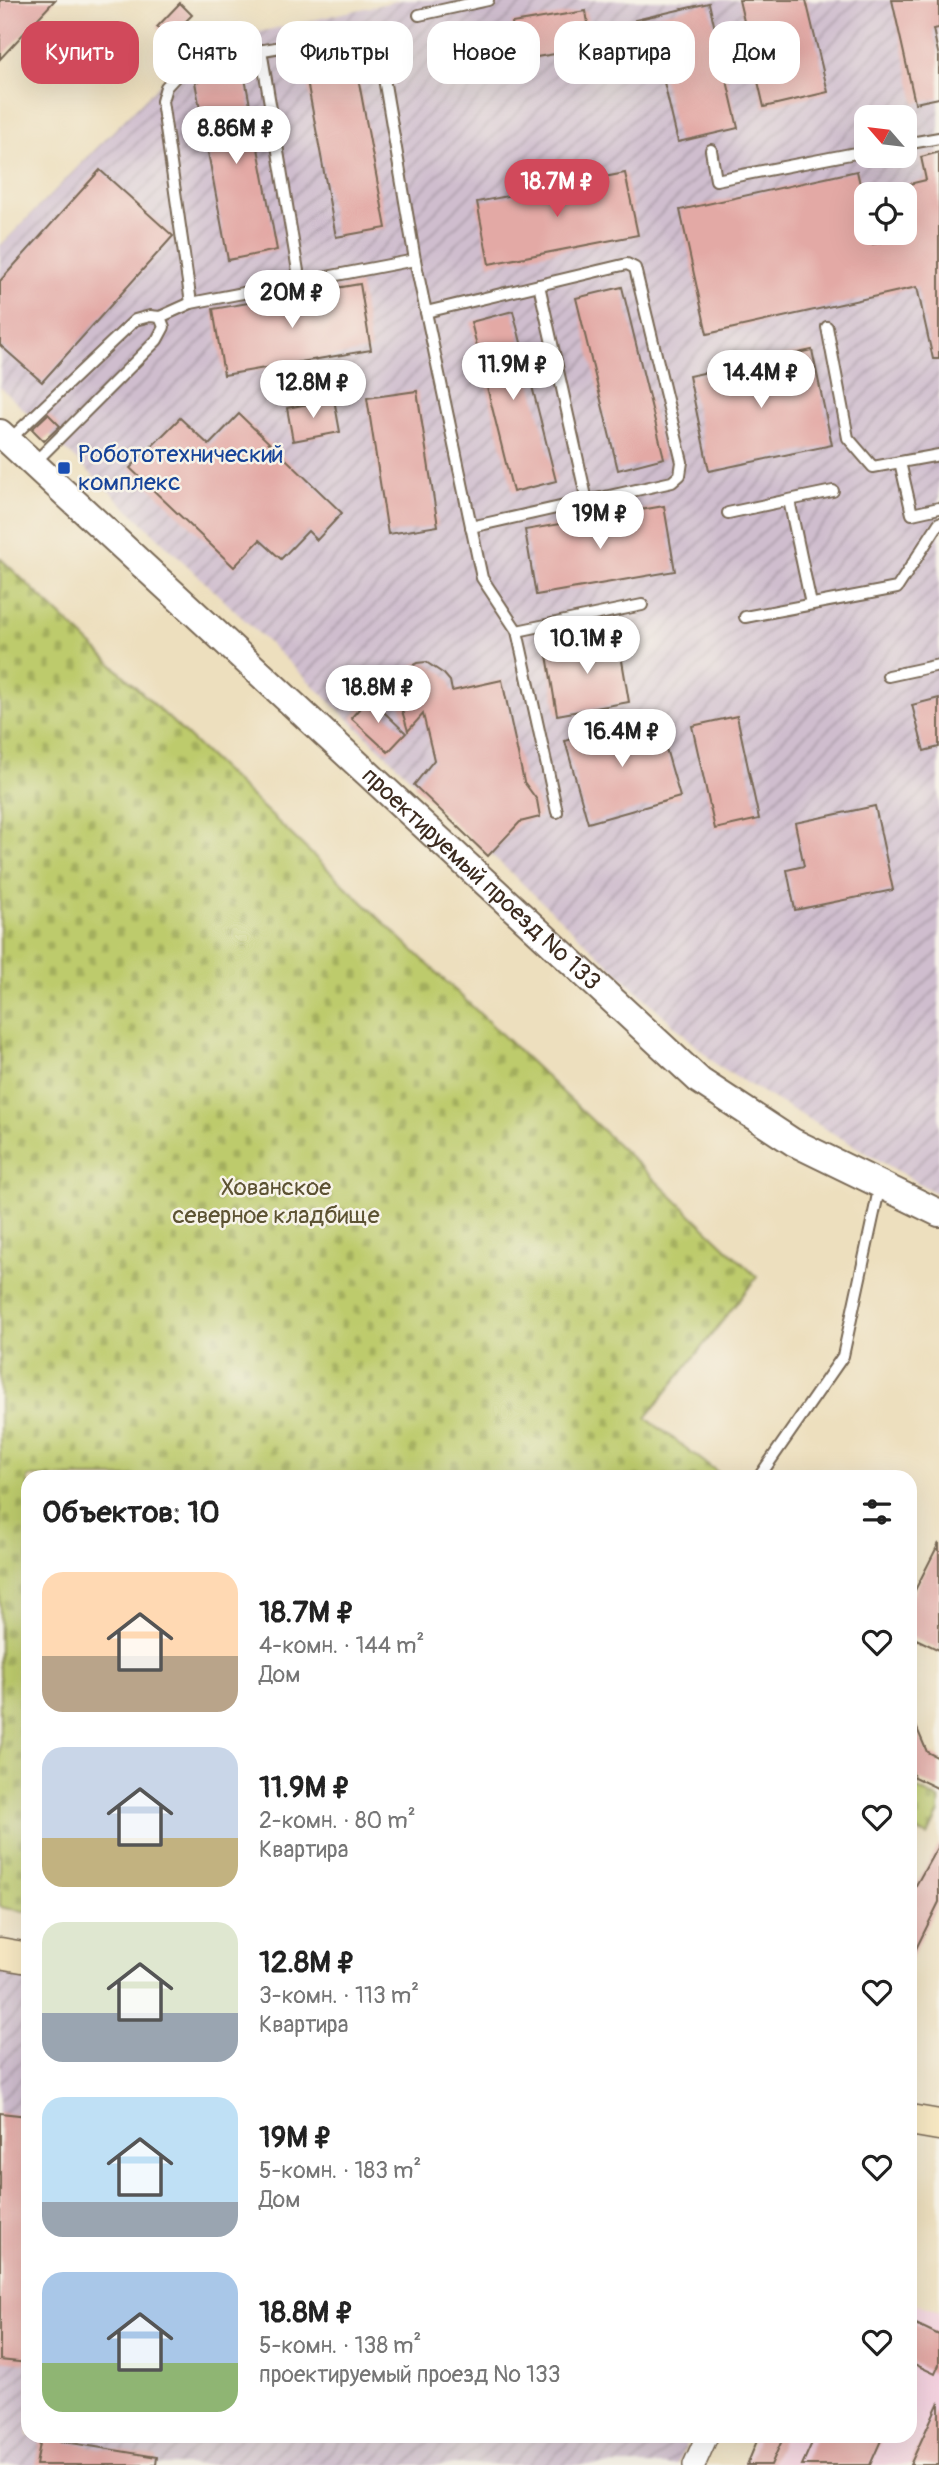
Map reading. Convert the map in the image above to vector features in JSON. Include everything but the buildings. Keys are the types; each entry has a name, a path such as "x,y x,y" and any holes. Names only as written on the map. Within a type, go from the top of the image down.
{"main road":[{"path":"0,1953 21,1957"},
{"path":"917,2121 939,2125"}],"street":[{"name":"проектируемый проезд № 133","path":"4,437 700,1081 793,1142 939,1213"},
{"path":"694,2465 704,2443"}],"lane":[{"path":"419,15 488,0"},
{"path":"262,50 357,34 376,41 415,260 482,578 517,631 557,812"},
{"path":"262,56 300,283"},
{"path":"169,84 162,101 191,303"},
{"path":"917,142 939,138"},
{"path":"711,150 716,180 854,154"},
{"path":"4,437 135,320 142,317 160,317 191,303 415,260"},
{"path":"426,312 627,264 635,268 682,462 680,475 672,482 471,527"},
{"path":"540,285 587,501"},
{"path":"33,464 157,340 164,327 160,317"},
{"path":"827,327 848,438 873,467 939,455"},
{"path":"900,462 912,514 939,508"},
{"path":"728,513 833,491"},
{"path":"789,500 811,604"},
{"path":"745,617 897,588 939,523"},
{"path":"517,631 642,604"},
{"path":"888,676 939,665"},
{"path":"764,1470 844,1356 880,1184"}],"shaded area":[{"path":"401,0 939,0 939,1195 719,1067 466,831 0,387 0,246 160,84 262,84 262,31 276,28 276,84 413,84 413,21 308,21"},
{"path":"0,1972 21,1976 21,2443 687,2443 677,2465 0,2465"},
{"path":"917,2304 939,2312 939,2465 743,2465 752,2443 917,2443"}],"green space":[{"name":"Хованское северное кладбище","path":"0,558 757,1277 646,1418 715,1470 21,1470 21,1911 0,1907"},
{"path":"917,1789 939,1800 939,1812 928,1836 917,1831"}],"place":[{"name":"Робототехнический комплекс","path":"64,468"}]}
